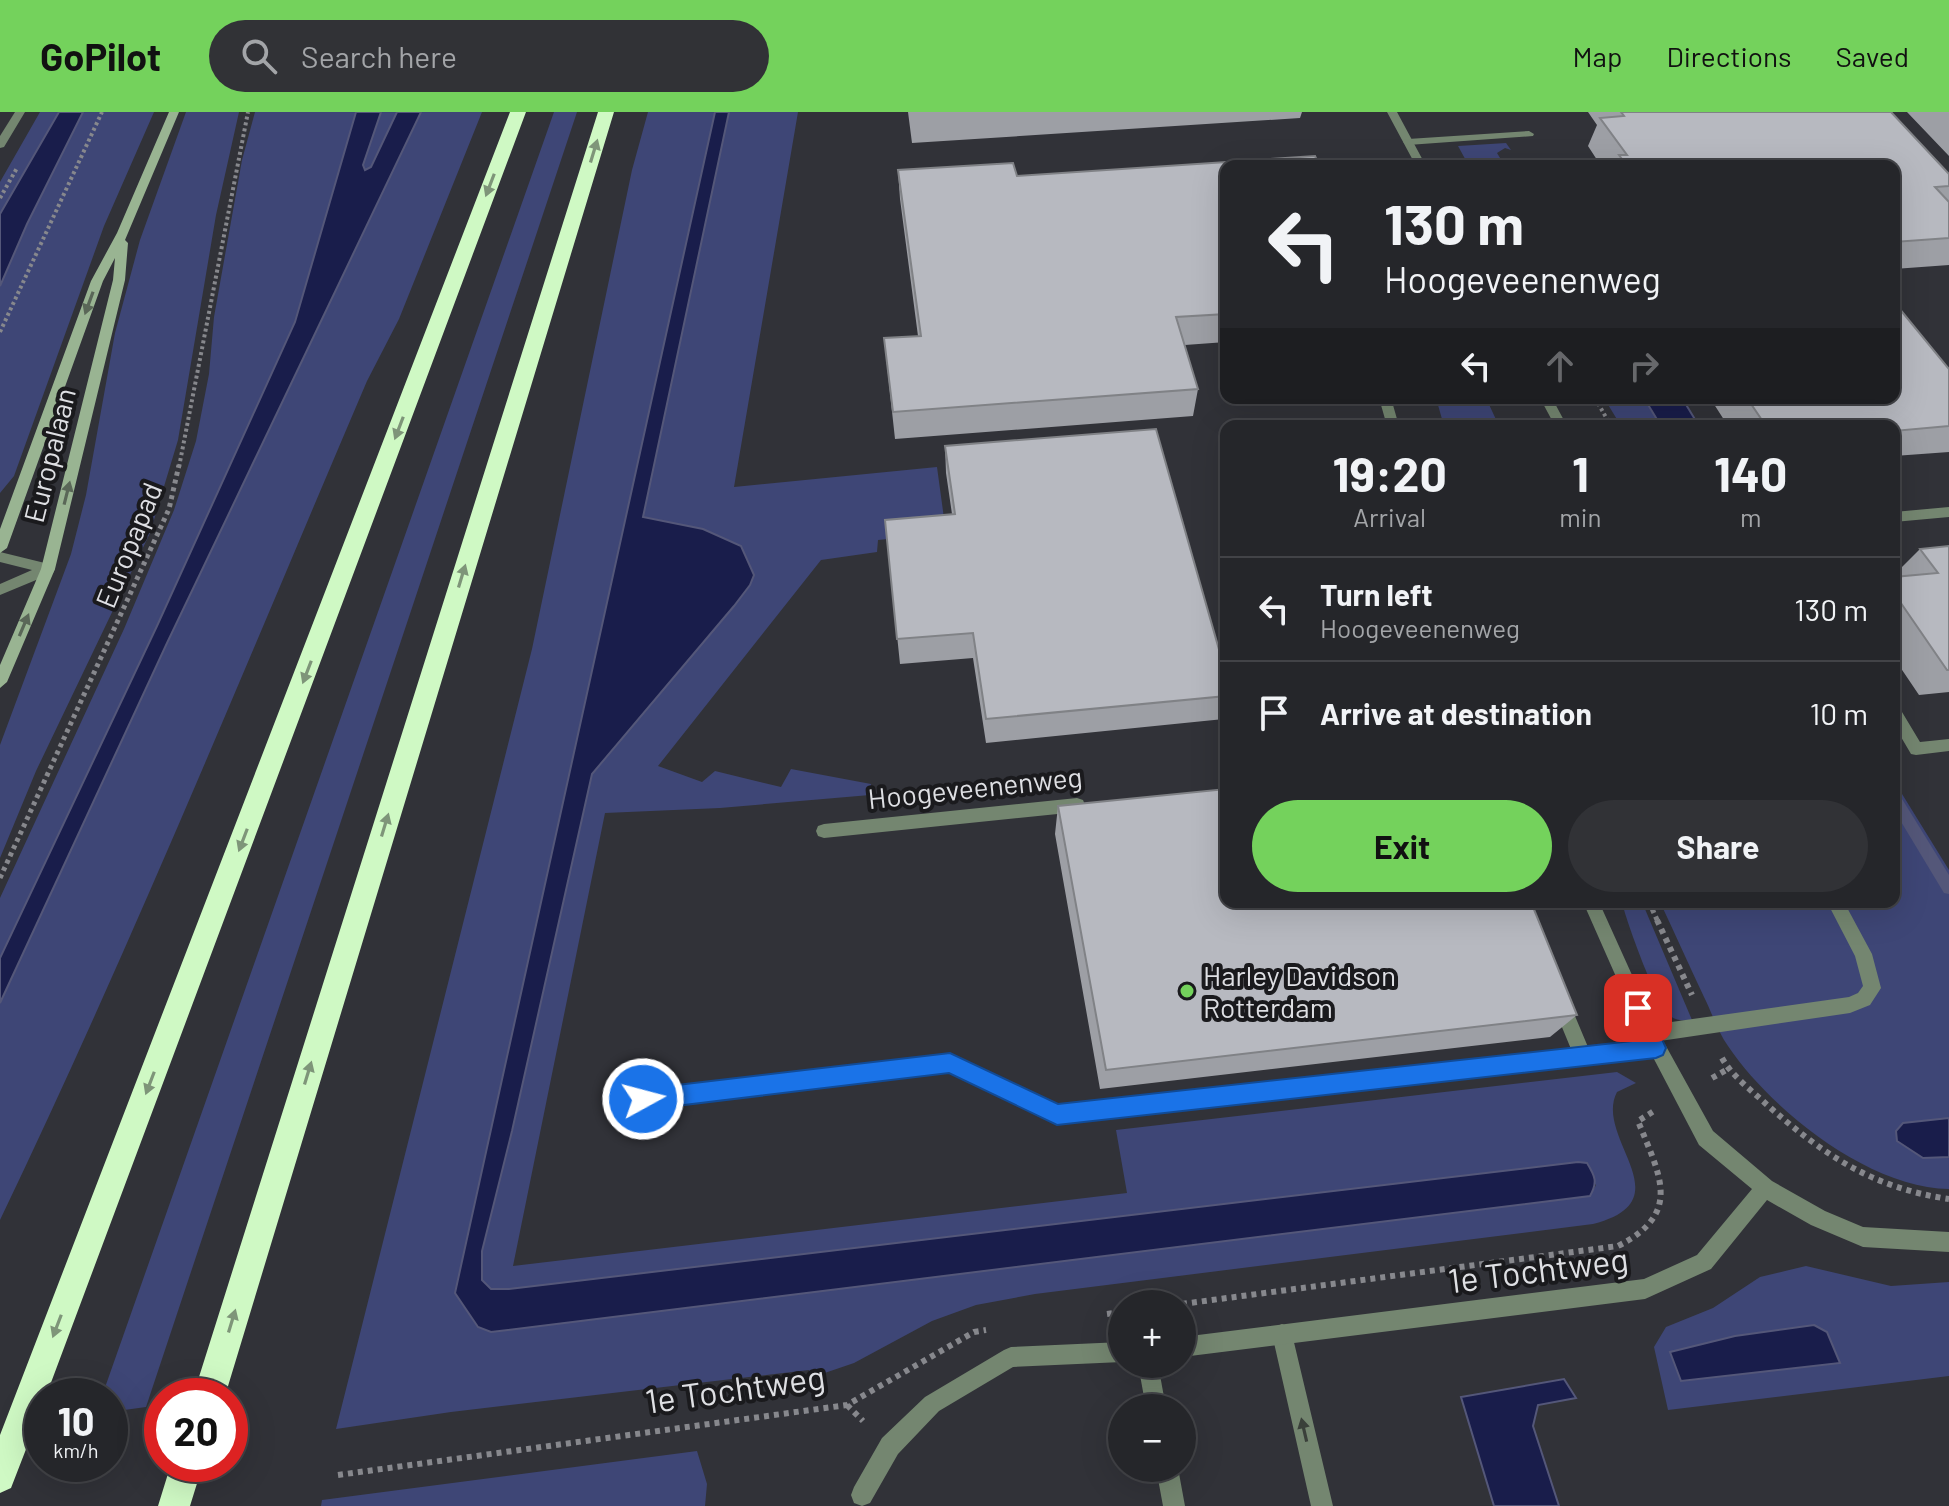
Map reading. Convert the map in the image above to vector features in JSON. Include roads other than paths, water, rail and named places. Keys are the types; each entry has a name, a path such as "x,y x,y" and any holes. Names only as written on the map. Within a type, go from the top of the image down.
{"highway":[{"path":"0,1477 518,112"},
{"path":"215,1378 606,112"},
{"path":"174,1506 181,1482"}],"main road":[{"name":"Europalaan","path":"0,548 97,281 123,233 174,112"},
{"name":"Europalaan","path":"0,682 48,569 119,280 123,233"}],"street":[{"path":"0,145 20,112"},
{"path":"1392,112 1418,160"},
{"path":"1408,142 1529,134"},
{"path":"1900,516 1949,512"},
{"path":"0,557 48,569"},
{"path":"0,590 48,569"},
{"path":"1900,721 1916,749 1949,745"},
{"name":"Hoogeveenenweg","path":"824,831 1087,804"},
{"path":"1594,908 1653,1041 1706,1138 1765,1188 1818,1218 1863,1237 1949,1242"},
{"path":"643,1099 950,1063 1057,1115 1582,1055 1706,1027 1850,1005 1864,999 1872,988 1869,970 1838,908"},
{"path":"1554,986 1582,1055"},
{"name":"1e Tochtweg","path":"1196,1345 1645,1289 1704,1262 1765,1188"},
{"path":"1282,1334 1322,1506"},
{"path":"862,1495 890,1446 932,1404 1011,1357 1108,1353"},
{"path":"1170,1482 1174,1506"}],"waterway":[{"path":"1900,808 1949,888"}],"place":[{"name":"Harley Davidson Rotterdam","path":"1187,991"}]}
